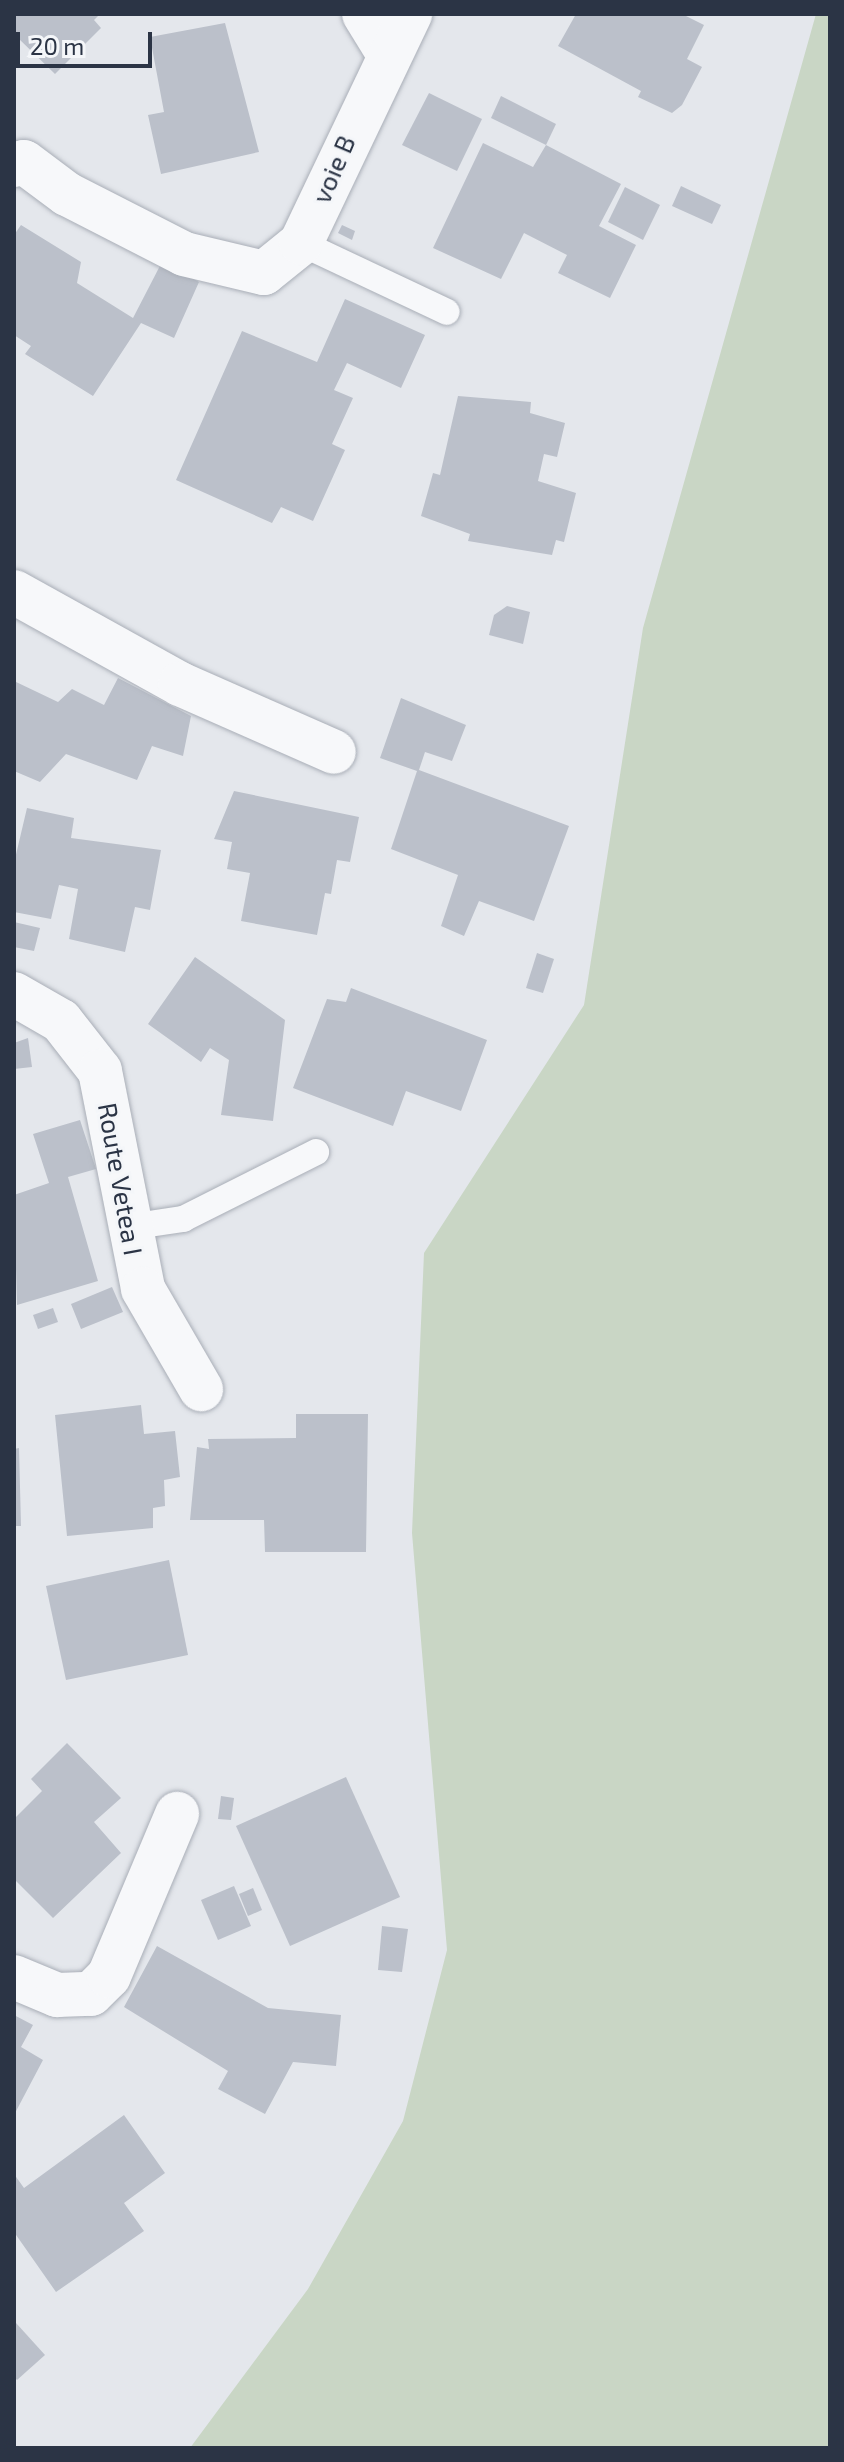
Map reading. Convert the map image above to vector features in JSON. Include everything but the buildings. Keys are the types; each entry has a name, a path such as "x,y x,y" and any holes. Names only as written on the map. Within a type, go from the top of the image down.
{"street":[{"path":"364,14 388,53"},
{"name":"voie B","path":"14,165 24,162 67,194 184,254 264,273 301,243 388,53 410,14"},
{"path":"14,592 180,684 334,752"},
{"name":"Route Vetea I","path":"14,994 61,1021 100,1071 143,1289 201,1389"},
{"path":"14,1977 57,1995 91,1994 109,1976 177,1814"}],"lane":[{"path":"301,243 447,312"},
{"path":"129,1227 183,1219 316,1152"}],"green space":[{"path":"816,14 830,14 830,2448 190,2448 308,2289 403,2121 447,1950 412,1533 424,1253 584,1005 643,628"}]}
